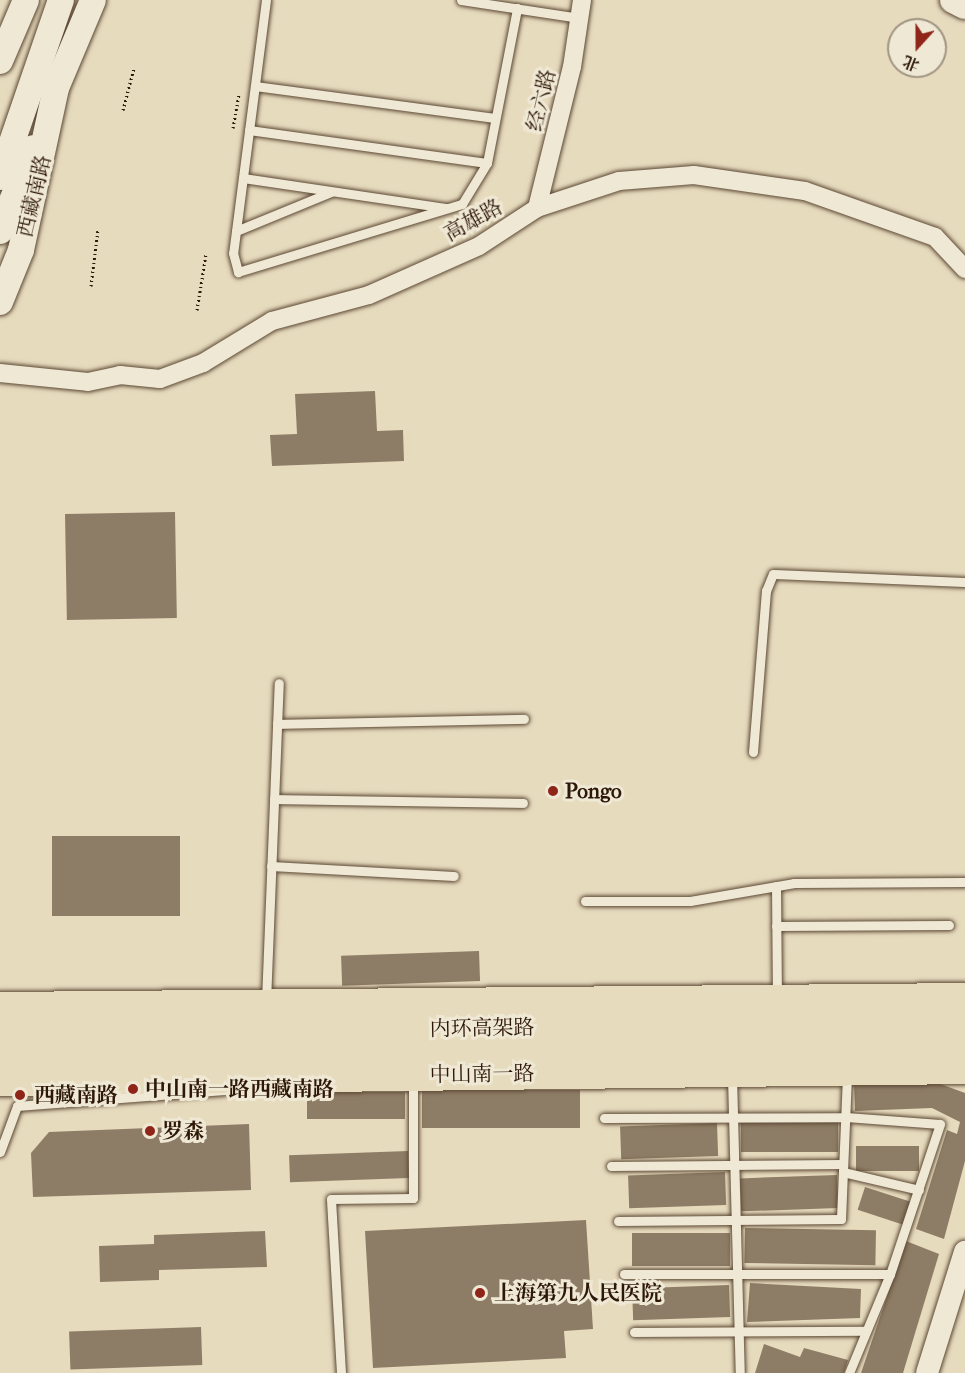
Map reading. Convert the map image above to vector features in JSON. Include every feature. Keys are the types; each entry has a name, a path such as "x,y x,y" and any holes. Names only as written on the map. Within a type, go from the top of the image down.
{"highway":[{"name":"内环高架路","path":"0,1038 112,1031 965,1027"},
{"name":"内环高架路","path":"0,1064 965,1050"}],"main road":[{"path":"0,61 26,0"},
{"path":"0,177 61,0"},
{"name":"西藏南路","path":"0,231 93,0"},
{"path":"953,0 965,6"},
{"name":"西藏南路","path":"0,302 32,209 57,88"},
{"path":"0,1007 266,1002 965,998"},
{"name":"中山南一路","path":"0,1081 965,1069"}],"street":[{"name":"经六路","path":"537,208 581,9"},
{"name":"高雄路","path":"0,373 87,382 120,375 160,380 203,363 272,321 369,295 479,246 537,208 619,181 694,175 752,181 876,212 935,237 965,268"},
{"path":"927,1373 965,1252"}],"lane":[{"path":"266,0 236,231 238,272 462,204 487,163 517,8"},
{"path":"461,0 517,8 581,9"},
{"path":"255,86 495,118"},
{"path":"249,130 487,163"},
{"path":"243,178 449,208"},
{"path":"236,231 333,191"},
{"path":"753,752 766,591 773,574 965,582"},
{"path":"266,1002 279,683"},
{"path":"277,724 524,719"},
{"path":"274,799 523,803"},
{"path":"272,866 453,876"},
{"path":"585,901 690,901 776,886 965,882"},
{"path":"776,886 777,998"},
{"path":"776,926 949,925"},
{"path":"618,1221 841,1219 847,1070"},
{"path":"732,1072 740,1373"},
{"path":"341,1373 331,1199 413,1198 413,1075"},
{"path":"0,1152 17,1106 212,1094 253,1077"},
{"path":"604,1118 846,1117 940,1124 890,1274 863,1331 849,1373"},
{"path":"611,1166 734,1165 843,1168 919,1190"},
{"path":"624,1274 890,1274"},
{"path":"634,1332 863,1331"}],"path":[{"path":"123,110 134,68"},
{"path":"233,128 240,88"},
{"path":"91,286 98,229"},
{"path":"197,310 206,254"}],"building":[{"path":"375,391 377,431 403,430 404,461 272,466 270,435 297,434 295,394"},
{"path":"175,512 177,618 67,620 65,514"},
{"path":"52,836 180,836 180,916 52,916"},
{"path":"479,951 480,981 342,986 341,956"},
{"path":"854,1082 935,1082 965,1093 965,1161 944,1239 916,1229 947,1130 957,1134 960,1122 932,1108 855,1111"},
{"path":"422,1090 580,1090 580,1128 422,1128"},
{"path":"307,1092 405,1092 405,1119 307,1119"},
{"path":"741,1120 838,1120 838,1152 741,1152"},
{"path":"717,1123 718,1156 621,1159 620,1126"},
{"path":"249,1124 251,1190 33,1197 31,1153 49,1132"},
{"path":"856,1146 919,1146 919,1171 856,1171"},
{"path":"408,1151 409,1178 290,1182 289,1155"},
{"path":"725,1172 726,1205 629,1208 628,1175"},
{"path":"837,1175 838,1208 741,1211 740,1178"},
{"path":"865,1187 911,1202 903,1225 858,1210"},
{"name":"上海第九人民医院","path":"586,1220 593,1329 564,1331 566,1358 373,1368 365,1231"},
{"path":"745,1228 876,1230 875,1265 744,1263"},
{"path":"265,1231 267,1267 159,1270 159,1280 100,1282 99,1246 154,1244 154,1235"},
{"path":"632,1233 730,1233 730,1266 632,1266"},
{"path":"906,1241 939,1254 903,1373 861,1373"},
{"path":"750,1283 861,1289 860,1318 747,1322"},
{"path":"729,1285 730,1317 633,1320 632,1288"},
{"path":"201,1327 202,1365 70,1370 69,1332"},
{"path":"764,1344 800,1357 804,1348 848,1360 844,1373 755,1373"}],"place":[{"name":"Pongo","path":"553,791"},
{"name":"中山南一路西藏南路","path":"133,1089"},
{"name":"西藏南路","path":"20,1095"},
{"name":"罗森","path":"150,1131"},
{"name":"上海第九人民医院","path":"480,1293"}]}
